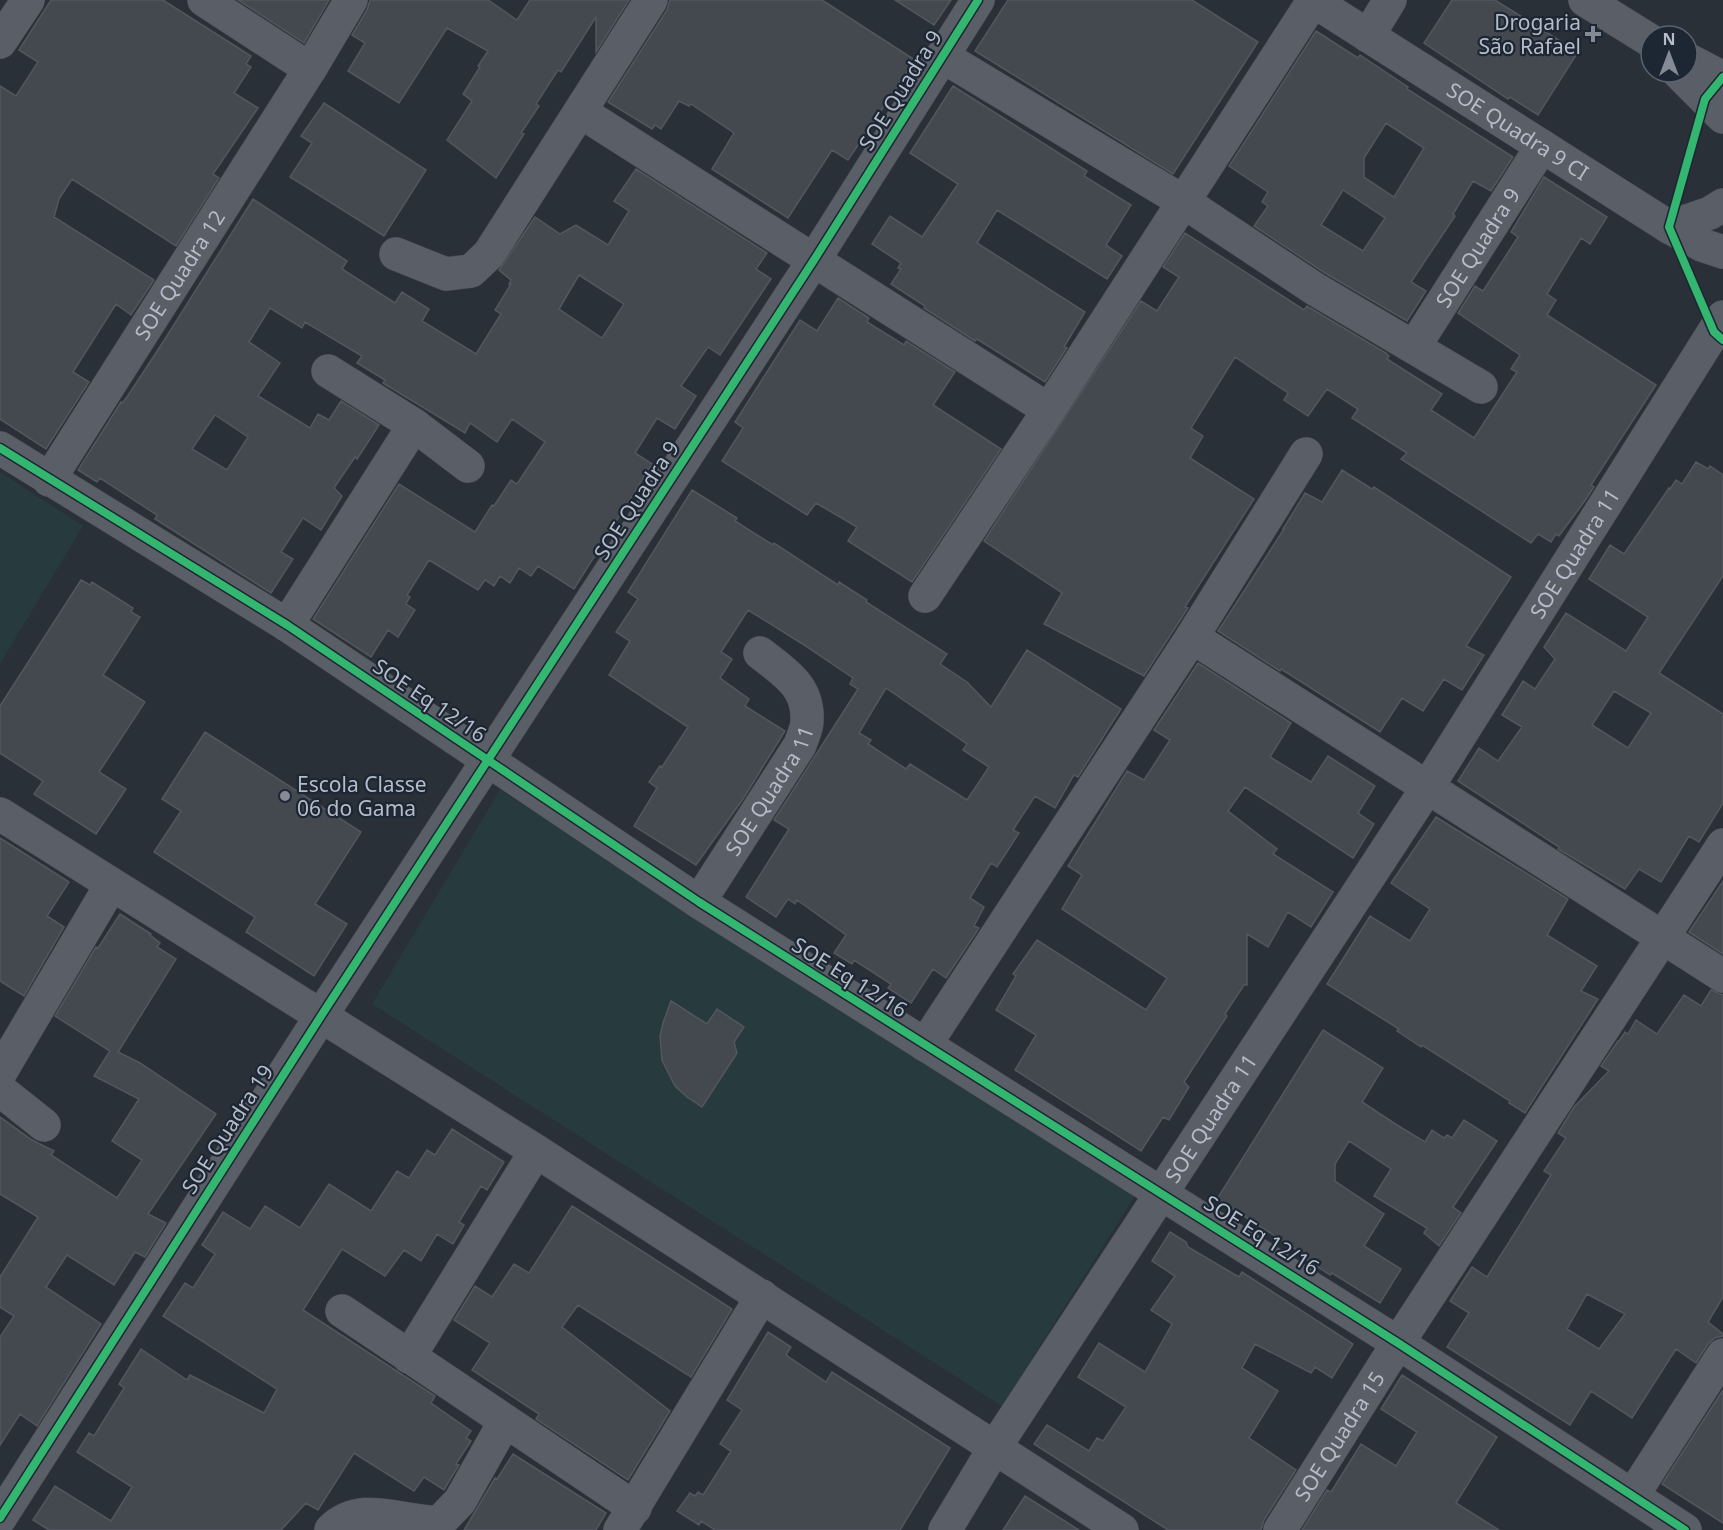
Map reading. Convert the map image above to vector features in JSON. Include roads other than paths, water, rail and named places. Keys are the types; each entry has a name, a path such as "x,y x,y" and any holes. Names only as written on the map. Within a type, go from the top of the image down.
{"street":[{"path":"0,42 28,0"},
{"path":"204,0 310,69"},
{"name":"SOE Quadra 12","path":"49,480 310,69 351,0"},
{"path":"396,254 446,274 471,271 489,254 651,0"},
{"name":"SOE Quadra 9","path":"488,761 814,260 978,0"},
{"path":"925,596 1049,410 1312,0"},
{"name":"SOE Quadra 9 CI","path":"1312,0 1669,227 1702,245 1723,252"},
{"path":"1368,36 1390,0"},
{"path":"1585,0 1639,35"},
{"name":"SOE Quadra 9","path":"942,56 1184,202 1315,289 1481,387"},
{"path":"1699,65 1723,78"},
{"path":"1690,84 1723,117"},
{"path":"581,112 1049,410"},
{"name":"SOE Quadra 9","path":"1414,347 1542,146"},
{"path":"1669,227 1710,213 1723,205"},
{"name":"SOE Quadra 11","path":"994,1447 1427,788 1720,330"},
{"path":"328,371 414,425 468,466"},
{"path":"287,625 414,425"},
{"name":"SOE Eq 12/16","path":"0,448 287,625 699,902 1398,1343 1685,1530"},
{"path":"925,1045 1192,637 1306,454"},
{"path":"1192,637 1723,976"},
{"name":"SOE Quadra 11","path":"699,902 800,745 807,723 805,701 797,682 760,653"},
{"name":"SOE Quadra 19","path":"0,1518 321,1016 488,761"},
{"path":"0,814 536,1151 1122,1530"},
{"path":"1398,1343 1723,845"},
{"path":"0,1073 111,885"},
{"path":"0,1090 44,1125"},
{"path":"409,1357 536,1151"},
{"path":"342,1311 505,1421 627,1519 762,1296"},
{"name":"SOE Quadra 15","path":"1280,1530 1398,1343"},
{"path":"1633,1495 1723,1355"},
{"path":"331,1530 340,1521 367,1513 423,1523 440,1522 460,1501 505,1421"},
{"path":"945,1530 994,1447"},
{"path":"0,1518 19,1530"}],"place":[{"name":"Drogaria São Rafael","path":"1593,34"},
{"name":"Escola Classe 06 do Gama","path":"285,796"}]}
